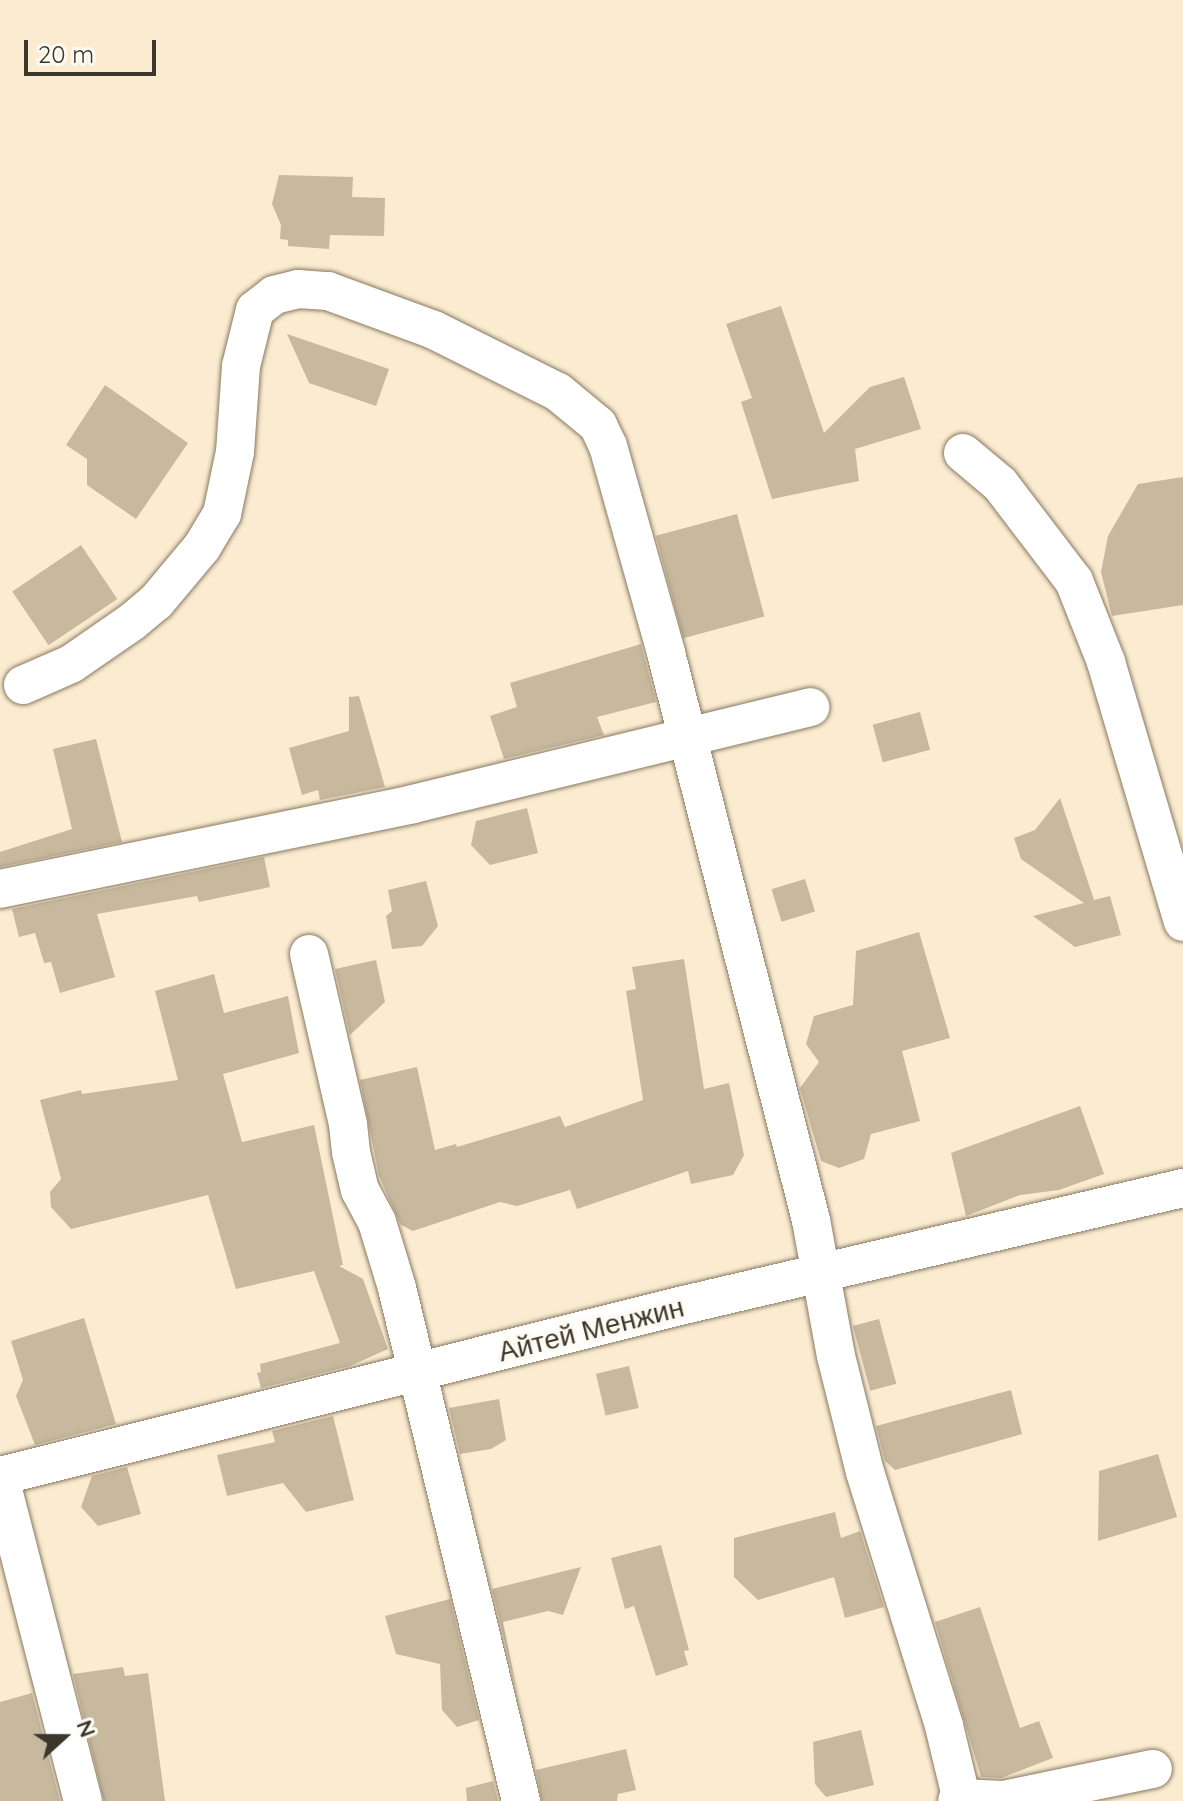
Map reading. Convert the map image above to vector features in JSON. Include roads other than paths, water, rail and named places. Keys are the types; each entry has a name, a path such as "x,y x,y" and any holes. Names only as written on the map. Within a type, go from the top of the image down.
{"street":[{"path":"23,685 71,664 133,621 156,602 202,547 222,514 235,452 241,366 255,310 274,295 328,291 434,330 558,392 598,425 612,461 685,735 822,1274 836,1356 865,1472 944,1726 958,1800 1003,1800 1153,1769"},
{"path":"963,453 1000,484 1074,581 1106,662 1183,922"},
{"path":"0,889 413,804 685,735 810,707"},
{"path":"309,954 360,1190 377,1222 418,1374 521,1801"},
{"name":"Айтей Менжин","path":"0,1477 684,1305 1183,1188"},
{"path":"0,1477 83,1801"}]}
